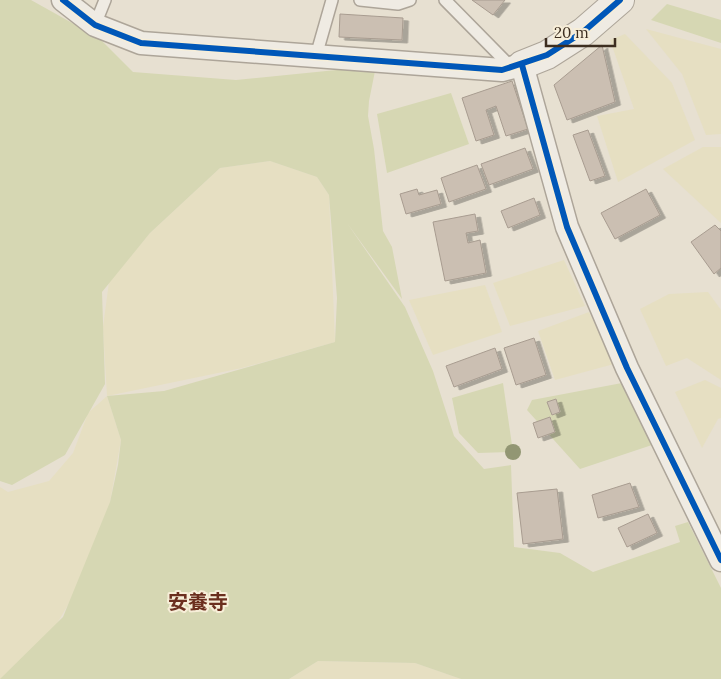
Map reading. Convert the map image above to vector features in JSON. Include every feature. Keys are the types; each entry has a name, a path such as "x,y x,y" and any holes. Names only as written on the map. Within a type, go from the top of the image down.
{"street":[{"path":"63,0 95,25 141,43 502,70 547,55 583,32 620,0"},
{"path":"516,66 567,227 627,368 721,560"}],"lane":[{"path":"95,25 105,0"},
{"path":"316,56 332,0"},
{"path":"360,0 398,4 410,0"},
{"path":"446,0 516,66"}],"shaded area":[{"path":"646,29 721,49 721,134 706,135 682,74"},
{"path":"625,34 672,83 695,140 618,182 597,116 634,109 610,40"},
{"path":"703,147 721,147 721,223 663,169"},
{"path":"270,161 317,177 329,195 335,342 242,368 107,396 103,327 109,282 150,233 220,168"},
{"path":"564,260 585,306 510,326 493,283"},
{"path":"485,285 502,332 433,355 409,300"},
{"path":"708,292 721,310 721,380 687,358 666,366 640,309 669,294"},
{"path":"589,312 614,364 555,380 538,331"},
{"path":"705,380 721,388 721,418 718,419 702,448 675,392"},
{"path":"107,396 121,440 110,502 109,535 55,627 3,679 0,679 0,487 8,492 49,481 73,453 88,413"},
{"path":"318,661 415,663 461,679 289,679"}],"green space":[{"path":"0,0 31,0 99,38 133,72 236,80 376,66 368,116 374,149 383,231 392,247 402,299 347,223 405,307 433,371 454,436 484,469 511,465 514,547 560,553 593,572 680,542 675,526 688,522 721,588 721,679 461,679 415,663 318,661 289,679 0,679 63,617 110,502 121,440 107,396 164,391 335,342 337,298 329,195 317,177 270,161 220,168 150,233 102,292 105,384 65,455 12,485 0,481"},
{"path":"667,4 721,20 721,43 651,20"},
{"path":"451,93 469,144 387,173 377,114"},
{"path":"503,383 513,452 478,453 459,433 452,398"},
{"path":"622,383 655,444 580,469 527,410 532,400"}],"building":[{"path":"472,0 505,0 493,15"},
{"path":"340,14 403,18 402,40 339,37"},
{"path":"602,45 615,102 567,120 554,85"},
{"path":"512,81 528,129 506,136 496,106 486,110 494,135 476,141 462,98"},
{"path":"588,130 605,176 590,181 573,135"},
{"path":"525,148 533,169 489,185 481,164"},
{"path":"477,165 486,189 449,202 441,178"},
{"path":"417,189 419,195 437,190 441,204 406,214 400,194"},
{"path":"646,189 660,215 615,239 601,213"},
{"path":"534,198 540,215 508,228 501,211"},
{"path":"475,214 478,231 466,233 468,243 480,240 486,273 445,281 433,222"},
{"path":"715,225 721,231 721,268 714,274 691,242"},
{"path":"534,338 546,375 516,385 504,348"},
{"path":"495,348 502,369 454,387 446,366"},
{"path":"556,399 560,412 552,415 547,402"},
{"path":"550,417 555,432 538,438 533,423"},
{"path":"630,483 639,507 598,518 592,495"},
{"path":"557,489 563,539 523,544 517,493"},
{"path":"648,514 657,533 627,547 618,528"}],"cycle path":[{"path":"63,0 95,25 141,43 502,70 547,55 583,32 620,0"},
{"path":"522,65 567,227 627,368 721,560"}],"district":[{"name":"安養寺","path":"198,601"}]}
